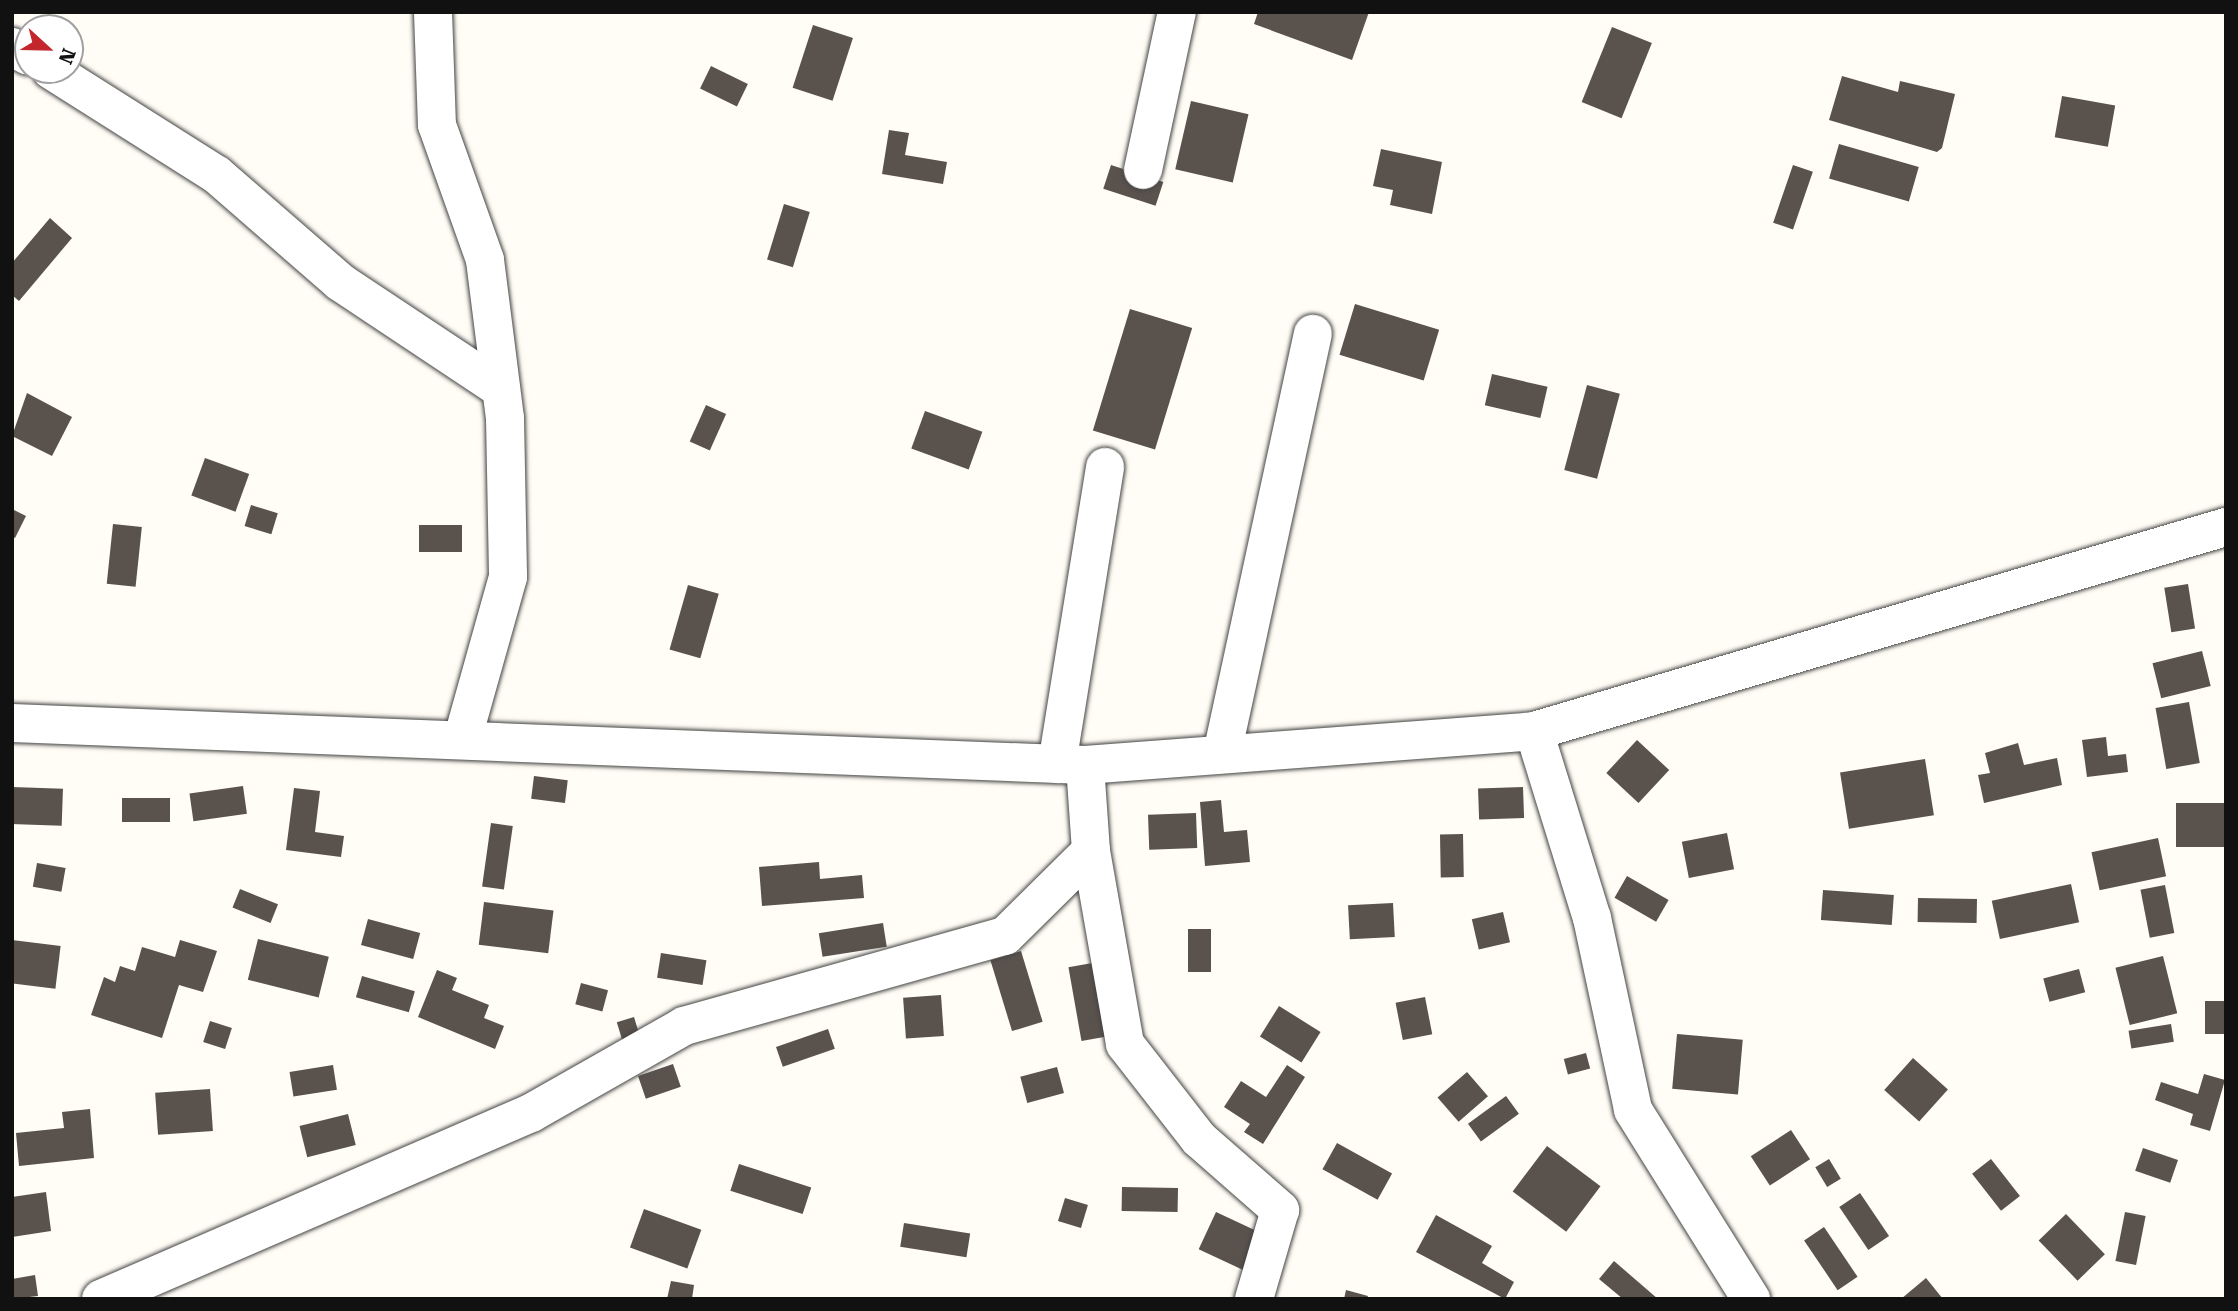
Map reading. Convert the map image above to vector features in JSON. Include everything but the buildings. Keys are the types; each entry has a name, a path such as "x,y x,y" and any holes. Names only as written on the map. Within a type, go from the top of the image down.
{"street":[{"path":"433,12 437,125 485,260 501,389 508,577 463,737"},
{"path":"1143,170 1177,12"},
{"path":"73,84 217,175 340,282 501,389"},
{"path":"1222,754 1314,334"},
{"path":"1105,467 1071,765 1091,851 1125,1044 1199,1139 1280,1210 1254,1299"},
{"path":"12,723 463,737 1071,765 1534,731 2226,527"},
{"path":"1534,731 1592,918 1633,1110 1751,1299"},
{"path":"101,1299 531,1113 684,1026 1005,936 1091,851"}]}
